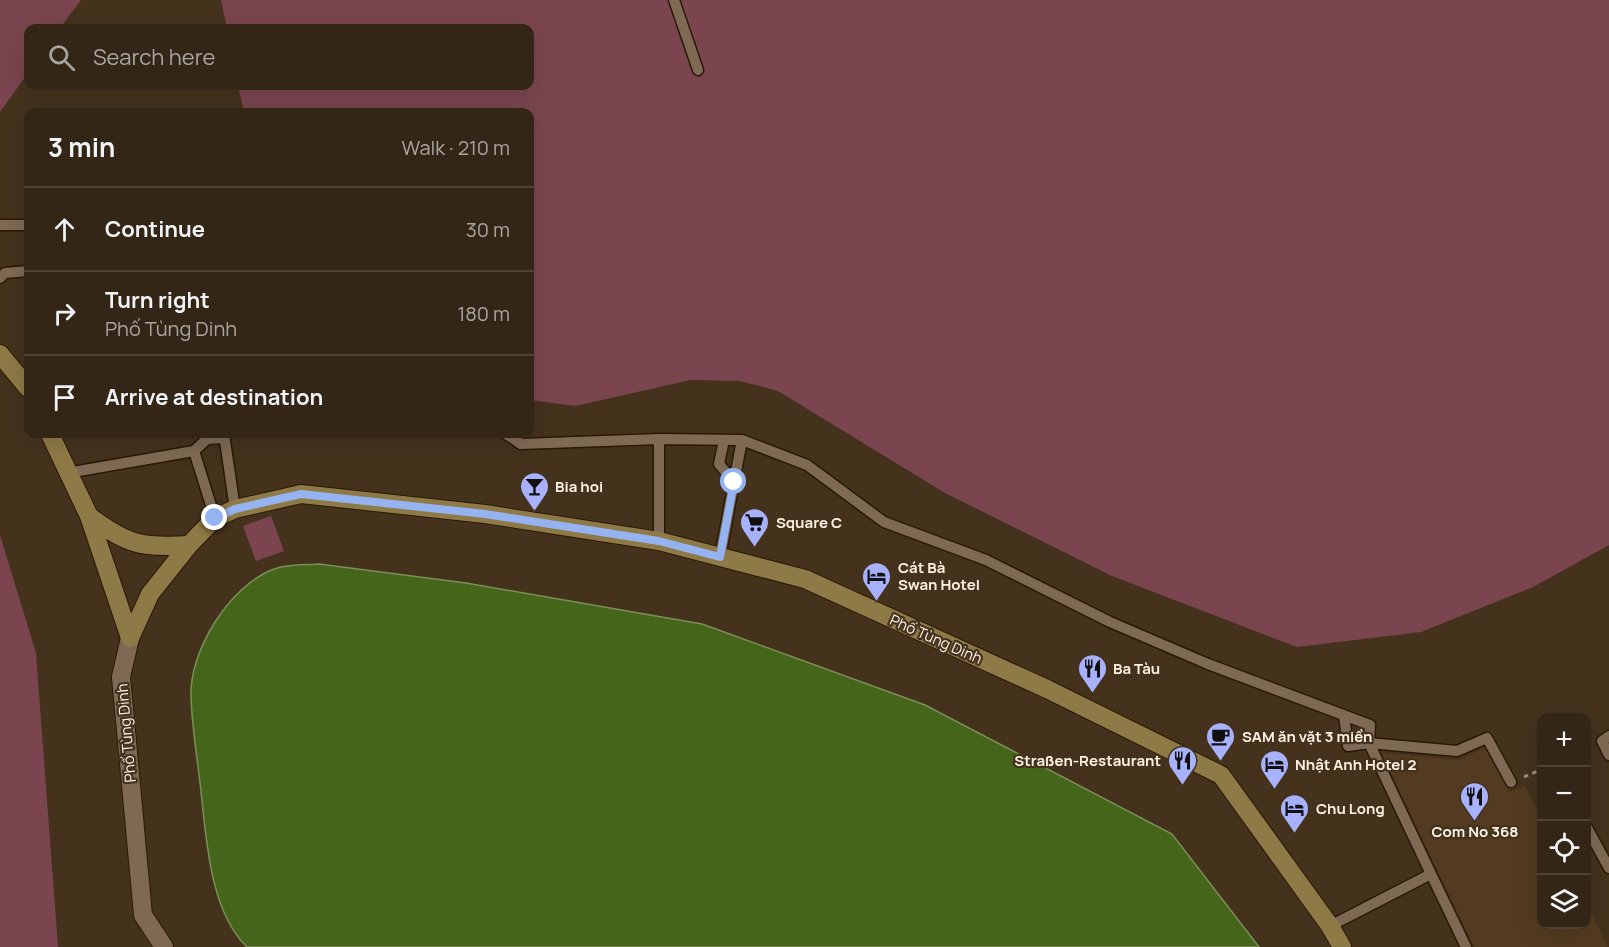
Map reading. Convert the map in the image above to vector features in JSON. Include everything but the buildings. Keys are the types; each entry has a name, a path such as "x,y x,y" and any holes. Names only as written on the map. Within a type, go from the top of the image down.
{"main road":[{"path":"0,354 24,383"},
{"path":"52,438 89,516 130,638"},
{"name":"Phố Tùng Dinh","path":"130,638 150,594 215,518 235,509 301,494 485,514 659,541 805,579 1047,689 1221,775 1330,926 1342,947"},
{"path":"89,516 110,532 131,542 155,547 189,546"}],"street":[{"name":"Phố Tùng Dinh","path":"130,638 121,677 143,915 164,947"}],"lane":[{"path":"674,0 698,70"},
{"path":"0,225 24,225"},
{"path":"0,278 5,273 24,271"},
{"path":"67,473 194,451 207,439 213,438"},
{"path":"224,438 235,509"},
{"path":"512,438 521,444 659,439 741,441 807,465 884,522 986,560 1110,622 1208,664 1370,725 1369,743 1466,947"},
{"path":"659,439 659,541"},
{"path":"724,440 719,464 734,482"},
{"path":"720,557 741,441"},
{"path":"194,451 215,518"},
{"path":"1344,715 1348,746 1369,743 1457,752 1487,738 1511,782"},
{"path":"1609,736 1602,741 1609,755"},
{"path":"1591,833 1609,868"},
{"path":"1330,926 1431,874"}],"path":[{"path":"1511,782 1537,771"}],"shaded area":[{"path":"0,0 81,0 63,24 24,24 24,79 0,112"},
{"path":"221,0 1609,0 1609,545 1533,587 1421,632 1297,647 1112,576 945,493 778,391 740,381 691,380 575,406 534,401 534,108 243,108 239,90 534,90 534,24 226,24"},
{"path":"271,516 284,551 256,561 243,526"},
{"path":"0,535 36,653 58,947 0,947"},
{"path":"319,564 466,583 702,624 925,705 1172,834 1259,947 247,947 235,933 226,916 213,879 206,839 193,723 192,679 197,660 215,622 242,589 258,577 279,567"},
{"path":"1485,747 1509,792 1525,786 1537,810 1537,929 1591,929 1591,913 1608,947 1474,947 1381,753 1460,760"}],"place":[{"name":"Bia hoi","path":"534,512"},
{"name":"Square C","path":"755,548"},
{"name":"Cát Bà Swan Hotel","path":"877,602"},
{"name":"Ba Tàu","path":"1092,694"},
{"name":"SAM ăn vặt 3 miền","path":"1221,762"},
{"name":"Straßen-Restaurant","path":"1182,786"},
{"name":"Nhật Anh Hotel 2","path":"1274,790"},
{"name":"Com No 368","path":"1475,822"},
{"name":"Chu Long","path":"1295,834"}],"route":[{"path":"215,518 235,509 301,494 485,514 659,541 720,557 734,482"}]}
